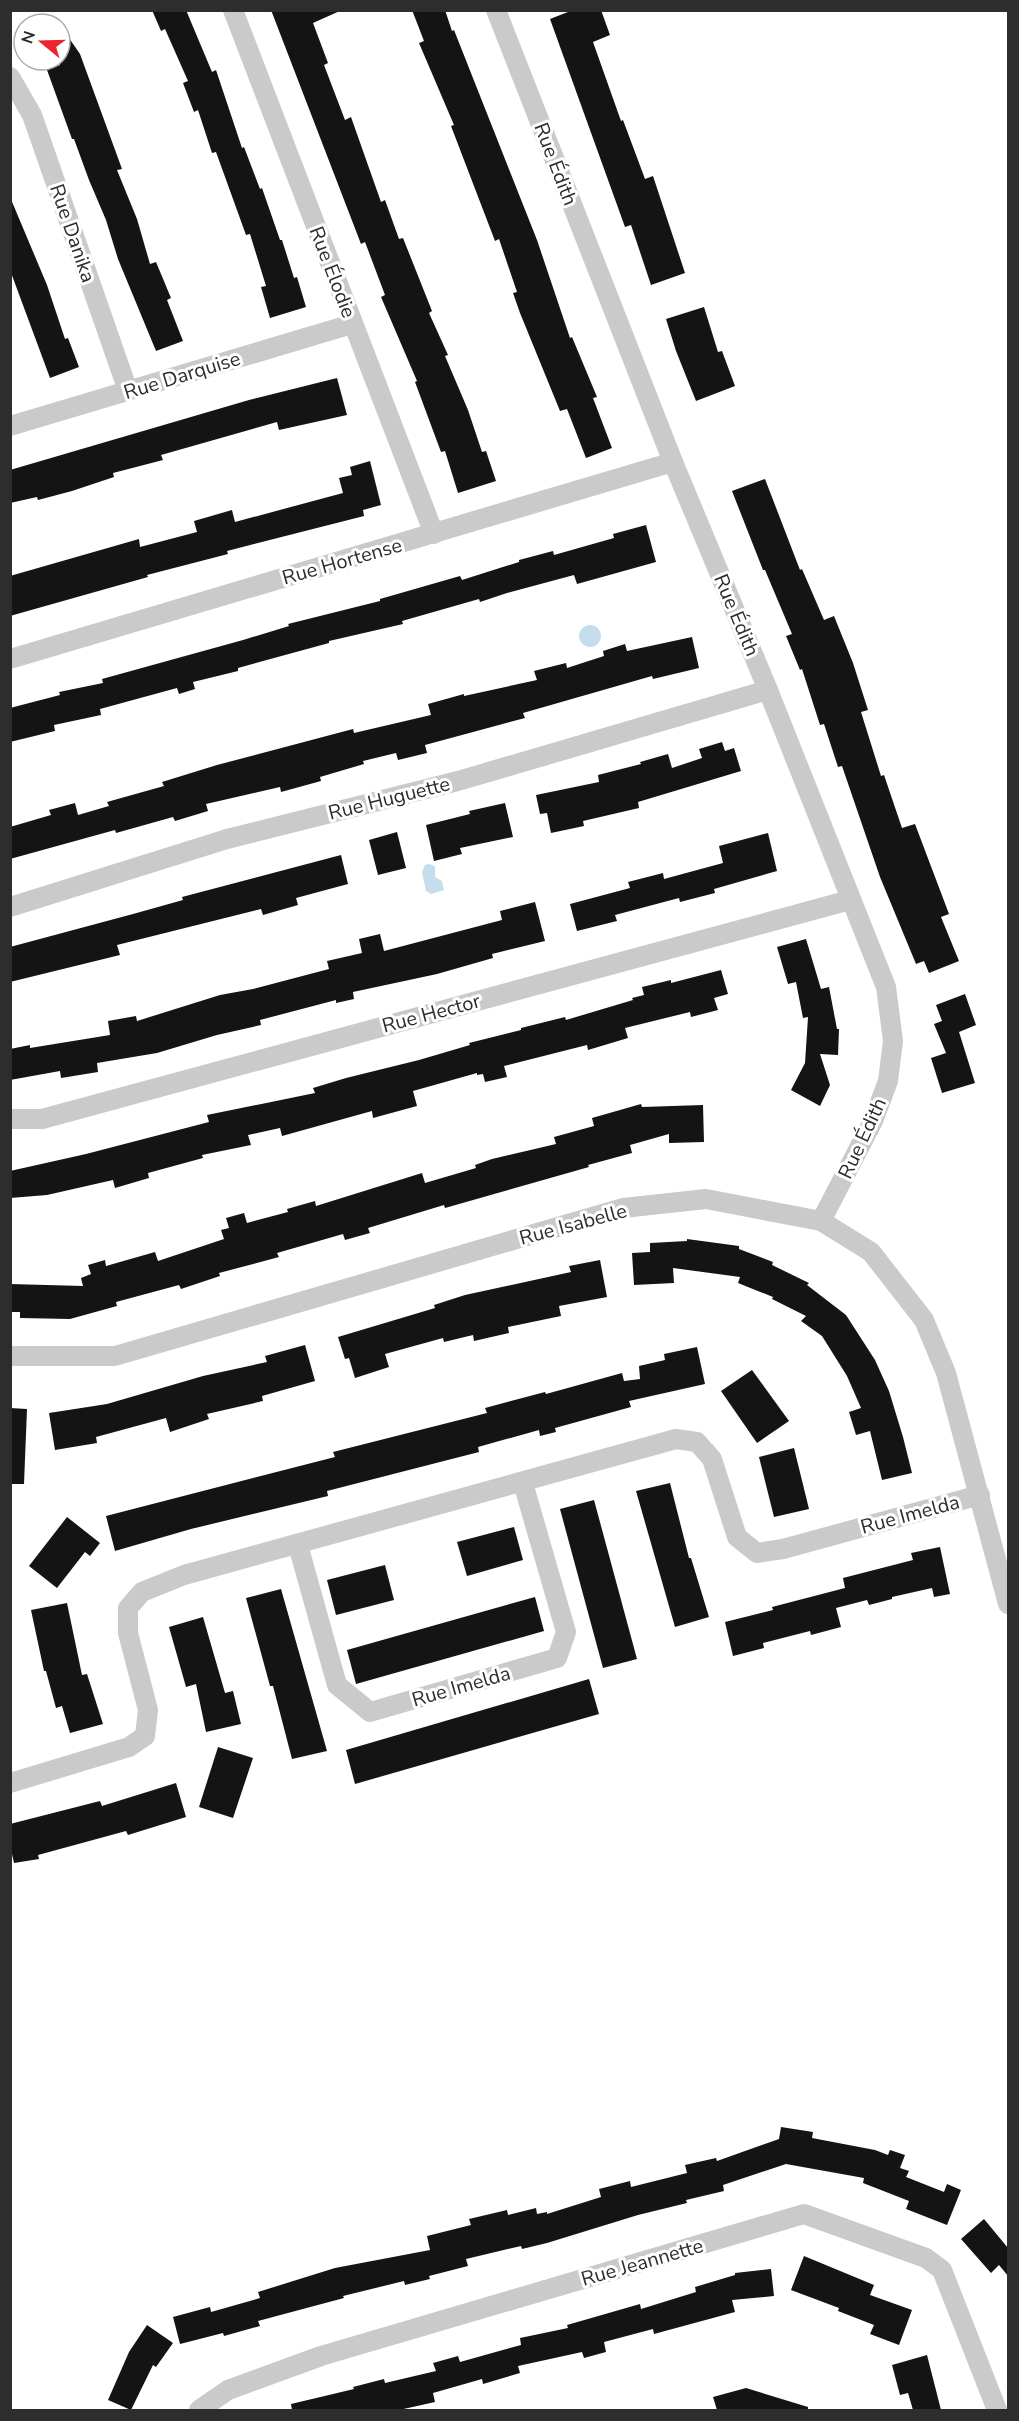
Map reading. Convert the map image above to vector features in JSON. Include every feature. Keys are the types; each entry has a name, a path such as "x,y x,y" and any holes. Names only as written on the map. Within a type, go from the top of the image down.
{"street":[{"name":"Rue Élodie","path":"233,10 434,534"},
{"name":"Rue Édith","path":"496,10 673,462 768,690 886,987 892,1041 888,1081 873,1121 821,1221"},
{"name":"Rue Danika","path":"10,77 32,115 128,391"},
{"name":"Rue Darquise","path":"10,426 352,324"},
{"name":"Rue Hortense","path":"10,659 673,462"},
{"name":"Rue Huguette","path":"10,907 227,839 458,781 768,690"},
{"name":"Rue Hector","path":"10,1119 42,1119 850,900"},
{"name":"Rue Isabelle","path":"10,1356 115,1356 623,1208 706,1199 821,1221 871,1252 924,1320 946,1373 1008,1604"},
{"name":"Rue Imelda","path":"10,1783 129,1748 145,1736 148,1710 128,1633 128,1608 142,1592 184,1575 676,1439 697,1442 712,1459 737,1537 756,1553 783,1549 980,1495"},
{"name":"Rue Imelda","path":"298,1545 338,1685 370,1712 557,1658 566,1632 523,1483"},
{"name":"Rue Jeannette","path":"199,2410 228,2390 321,2356 804,2214 926,2258 942,2270 1000,2403"}],"water":[{"path":"590,625 598,628 601,636 598,644 590,647 582,644 579,636 582,628"},
{"path":"425,865 435,866 435,877 442,881 444,890 431,894 426,891 422,872"}],"building":[{"path":"152,10 186,10 212,72 216,70 242,148 244,147 260,189 262,188 294,278 297,277 306,307 270,318 261,287 266,286 250,234 246,235 216,152 212,153 198,110 194,112 183,83 188,81 165,29 161,31"},
{"path":"271,10 342,10 313,23 328,63 324,65 345,120 351,117 381,202 385,200 399,239 403,238 432,311 429,313 448,355 445,356 468,410 482,452 486,451 496,481 458,493 445,451 441,452 415,382 417,381 381,297 385,295 365,242 361,244"},
{"path":"412,10 445,10 537,240 570,338 572,337 597,397 593,398 612,448 586,458 567,409 560,411 520,313 513,293 517,292 499,239 495,241 451,126 454,125 419,43 424,41"},
{"path":"573,10 601,10 610,35 593,42 621,121 623,120 645,179 653,176 685,273 651,285 631,225 625,227 550,19"},
{"path":"72,42 80,54 122,169 117,170 137,219 150,264 156,262 171,298 167,300 183,341 156,351 118,259 106,220 74,139 72,139 48,72 72,72"},
{"path":"10,197 47,285 65,339 68,338 79,367 50,378 10,270"},
{"path":"704,307 718,352 722,351 735,386 696,401 666,319"},
{"path":"337,378 347,415 279,430 277,422 161,455 163,460 113,473 114,477 72,491 38,500 37,497 10,503 10,470 249,400"},
{"path":"370,461 381,505 363,510 364,516 227,551 228,554 147,575 148,577 10,616 10,576 139,539 140,547 197,532 194,521 232,510 235,522 343,493 339,478 352,475 350,467"},
{"path":"765,479 800,570 802,569 824,620 834,616 853,663 868,710 861,712 881,776 884,775 902,828 915,824 949,914 941,917 959,961 929,973 924,961 916,964 880,877 842,766 838,767 824,724 820,725 802,669 800,670 786,636 792,634 765,570 763,570 732,491"},
{"path":"646,525 656,562 577,584 574,575 480,602 479,599 402,621 403,624 329,641 329,643 238,668 238,671 193,682 195,689 179,694 177,688 100,709 101,715 54,725 55,731 10,742 10,708 60,695 59,692 103,683 102,679 243,640 289,626 288,624 380,601 380,599 460,576 462,580 553,551 554,555 614,538 613,534"},
{"path":"692,637 699,668 653,679 652,676 523,713 525,718 425,745 427,753 398,760 396,753 363,761 364,764 320,777 321,781 281,792 280,787 206,804 208,811 175,821 173,817 116,833 115,830 10,859 10,827 51,815 49,810 75,803 78,815 109,806 107,802 164,786 162,782 217,765 353,729 354,733 431,715 428,704 464,694 464,696 537,680 534,671 566,663 567,668 604,656 603,651 625,644 627,651"},
{"path":"722,742 725,751 734,748 741,771 638,802 639,808 583,821 584,826 551,833 547,813 540,814 536,795 599,782 598,775 641,764 640,762 668,754 672,768 702,758 699,749"},
{"path":"505,803 513,837 460,848 462,854 434,861 426,825 470,814 469,811"},
{"path":"397,832 406,868 378,875 369,840"},
{"path":"768,833 777,871 714,889 715,893 680,902 679,898 615,915 617,921 577,931 570,904 630,888 628,882 663,873 664,879 723,863 719,846"},
{"path":"341,855 348,884 296,898 298,905 263,915 261,909 117,945 120,955 10,982 10,947 183,900 182,897"},
{"path":"535,902 545,941 492,954 493,958 437,974 353,992 354,999 336,1003 336,1000 260,1020 261,1025 157,1053 97,1063 98,1072 61,1078 60,1071 10,1080 10,1049 110,1035 108,1021 136,1016 137,1021 220,995 253,989 329,969 327,961 362,953 359,939 380,934 384,951 502,920 500,911"},
{"path":"806,939 821,989 829,987 837,1029 839,1029 838,1055 820,1054 830,1085 820,1106 791,1090 805,1063 808,1017 803,1018 796,982 788,984 777,947"},
{"path":"721,970 728,994 714,998 718,1010 691,1017 690,1012 625,1028 628,1038 588,1050 587,1045 504,1066 507,1077 485,1082 483,1074 477,1075 477,1073 413,1091 417,1106 373,1118 372,1111 282,1136 280,1128 248,1135 251,1145 202,1155 203,1158 148,1173 149,1178 115,1188 113,1180 47,1195 10,1198 10,1171 209,1122 207,1115 315,1093 313,1088 346,1078 419,1060 470,1045 469,1043 521,1030 521,1028 565,1017 566,1020 633,1000 632,998 644,995 642,987 671,980 671,983"},
{"path":"965,994 976,1025 959,1032 975,1083 942,1093 931,1058 946,1053 934,1024 942,1021 936,1005"},
{"path":"641,1104 642,1107 703,1105 704,1142 669,1143 669,1134 630,1145 632,1153 588,1165 589,1167 445,1208 444,1205 368,1228 370,1233 345,1240 343,1234 277,1253 279,1257 219,1273 220,1276 181,1289 179,1285 116,1302 117,1306 70,1319 20,1318 20,1312 10,1312 10,1284 83,1286 81,1278 91,1274 88,1265 105,1260 106,1266 155,1252 158,1261 224,1239 221,1230 229,1228 226,1218 244,1213 247,1223 288,1212 287,1209 315,1201 316,1206 422,1173 425,1183 476,1168 475,1165 492,1159 556,1144 554,1137 594,1126 592,1118"},
{"path":"687,1239 739,1246 739,1249 773,1262 772,1265 809,1283 807,1285 846,1315 875,1360 889,1391 912,1473 882,1480 870,1431 856,1435 849,1412 861,1408 847,1376 822,1336 801,1321 806,1316 772,1299 773,1297 738,1283 740,1277 673,1268 674,1283 634,1285 632,1253 650,1252 650,1243 687,1241"},
{"path":"600,1260 607,1297 559,1306 561,1316 508,1327 509,1333 474,1341 473,1335 444,1342 443,1338 385,1354 389,1367 355,1378 349,1358 345,1359 338,1337 435,1308 434,1305 465,1295 571,1272 569,1266"},
{"path":"305,1345 315,1381 262,1396 263,1401 207,1414 209,1419 170,1432 166,1418 96,1437 97,1443 55,1450 49,1413 107,1404 203,1376 267,1362 265,1356"},
{"path":"697,1347 705,1384 629,1401 631,1407 555,1428 556,1432 540,1436 539,1430 478,1447 479,1452 327,1491 328,1496 191,1529 115,1551 106,1516 335,1457 333,1452 487,1413 485,1408 545,1392 546,1394 622,1373 624,1381 640,1379 639,1366 665,1360 664,1354"},
{"path":"752,1370 789,1421 757,1443 721,1391"},
{"path":"10,1408 27,1409 24,1484 10,1484"},
{"path":"794,1448 809,1509 774,1517 759,1457"},
{"path":"670,1483 689,1558 691,1558 709,1617 675,1627 636,1491"},
{"path":"594,1500 637,1659 603,1668 560,1509"},
{"path":"67,1517 100,1543 90,1556 85,1552 57,1588 29,1566"},
{"path":"514,1527 523,1560 467,1576 457,1542"},
{"path":"940,1547 950,1594 934,1597 932,1588 869,1605 867,1600 836,1608 841,1627 811,1635 810,1631 763,1643 764,1648 733,1656 725,1622 845,1588 843,1578 913,1560 911,1553"},
{"path":"385,1565 394,1600 336,1615 327,1580"},
{"path":"281,1589 327,1751 292,1759 246,1598"},
{"path":"535,1597 544,1631 356,1684 347,1650"},
{"path":"67,1603 82,1675 87,1674 103,1724 70,1733 62,1706 56,1708 46,1671 44,1671 31,1610"},
{"path":"203,1617 225,1693 233,1691 241,1724 206,1732 196,1684 186,1687 169,1627"},
{"path":"589,1679 599,1714 355,1784 346,1750"},
{"path":"218,1747 253,1758 233,1818 199,1807"},
{"path":"176,1783 186,1817 128,1835 126,1831 38,1855 39,1859 14,1863 10,1845 10,1824 100,1801 102,1806"},
{"path":"781,2127 813,2132 812,2138 875,2150 888,2155 890,2150 905,2155 900,2168 909,2171 906,2177 944,2192 947,2184 961,2190 947,2225 906,2209 909,2201 863,2183 864,2178 786,2164 723,2185 724,2191 686,2200 687,2203 638,2215 547,2243 522,2249 521,2246 466,2259 468,2266 429,2276 430,2279 405,2285 404,2281 343,2296 344,2298 258,2321 260,2326 224,2336 223,2333 180,2344 173,2317 210,2307 211,2312 260,2298 258,2292 335,2268 430,2250 427,2236 471,2225 469,2219 507,2210 508,2215 536,2208 537,2214 547,2212 547,2214 601,2197 599,2189 630,2181 631,2187 687,2173 685,2165 716,2158 717,2161 779,2139"},
{"path":"984,2219 1008,2248 1008,2276 999,2265 991,2273 961,2239"},
{"path":"804,2256 874,2285 870,2295 912,2310 899,2345 870,2334 874,2325 838,2311 839,2308 791,2290"},
{"path":"771,2269 774,2296 732,2300 735,2312 654,2334 653,2329 604,2342 606,2352 584,2358 582,2352 518,2366 520,2373 483,2384 482,2379 433,2393 435,2402 399,2410 292,2410 291,2404 354,2389 353,2387 384,2379 385,2383 436,2371 433,2363 458,2356 460,2362 521,2345 520,2338 568,2328 567,2325 640,2304 641,2309 696,2292 695,2287 735,2275 735,2273"},
{"path":"147,2325 173,2343 156,2367 153,2365 131,2410 108,2400 129,2352"},
{"path":"927,2355 941,2410 913,2410 908,2393 900,2395 892,2365"},
{"path":"746,2388 808,2407 808,2410 717,2410 713,2397"}]}
